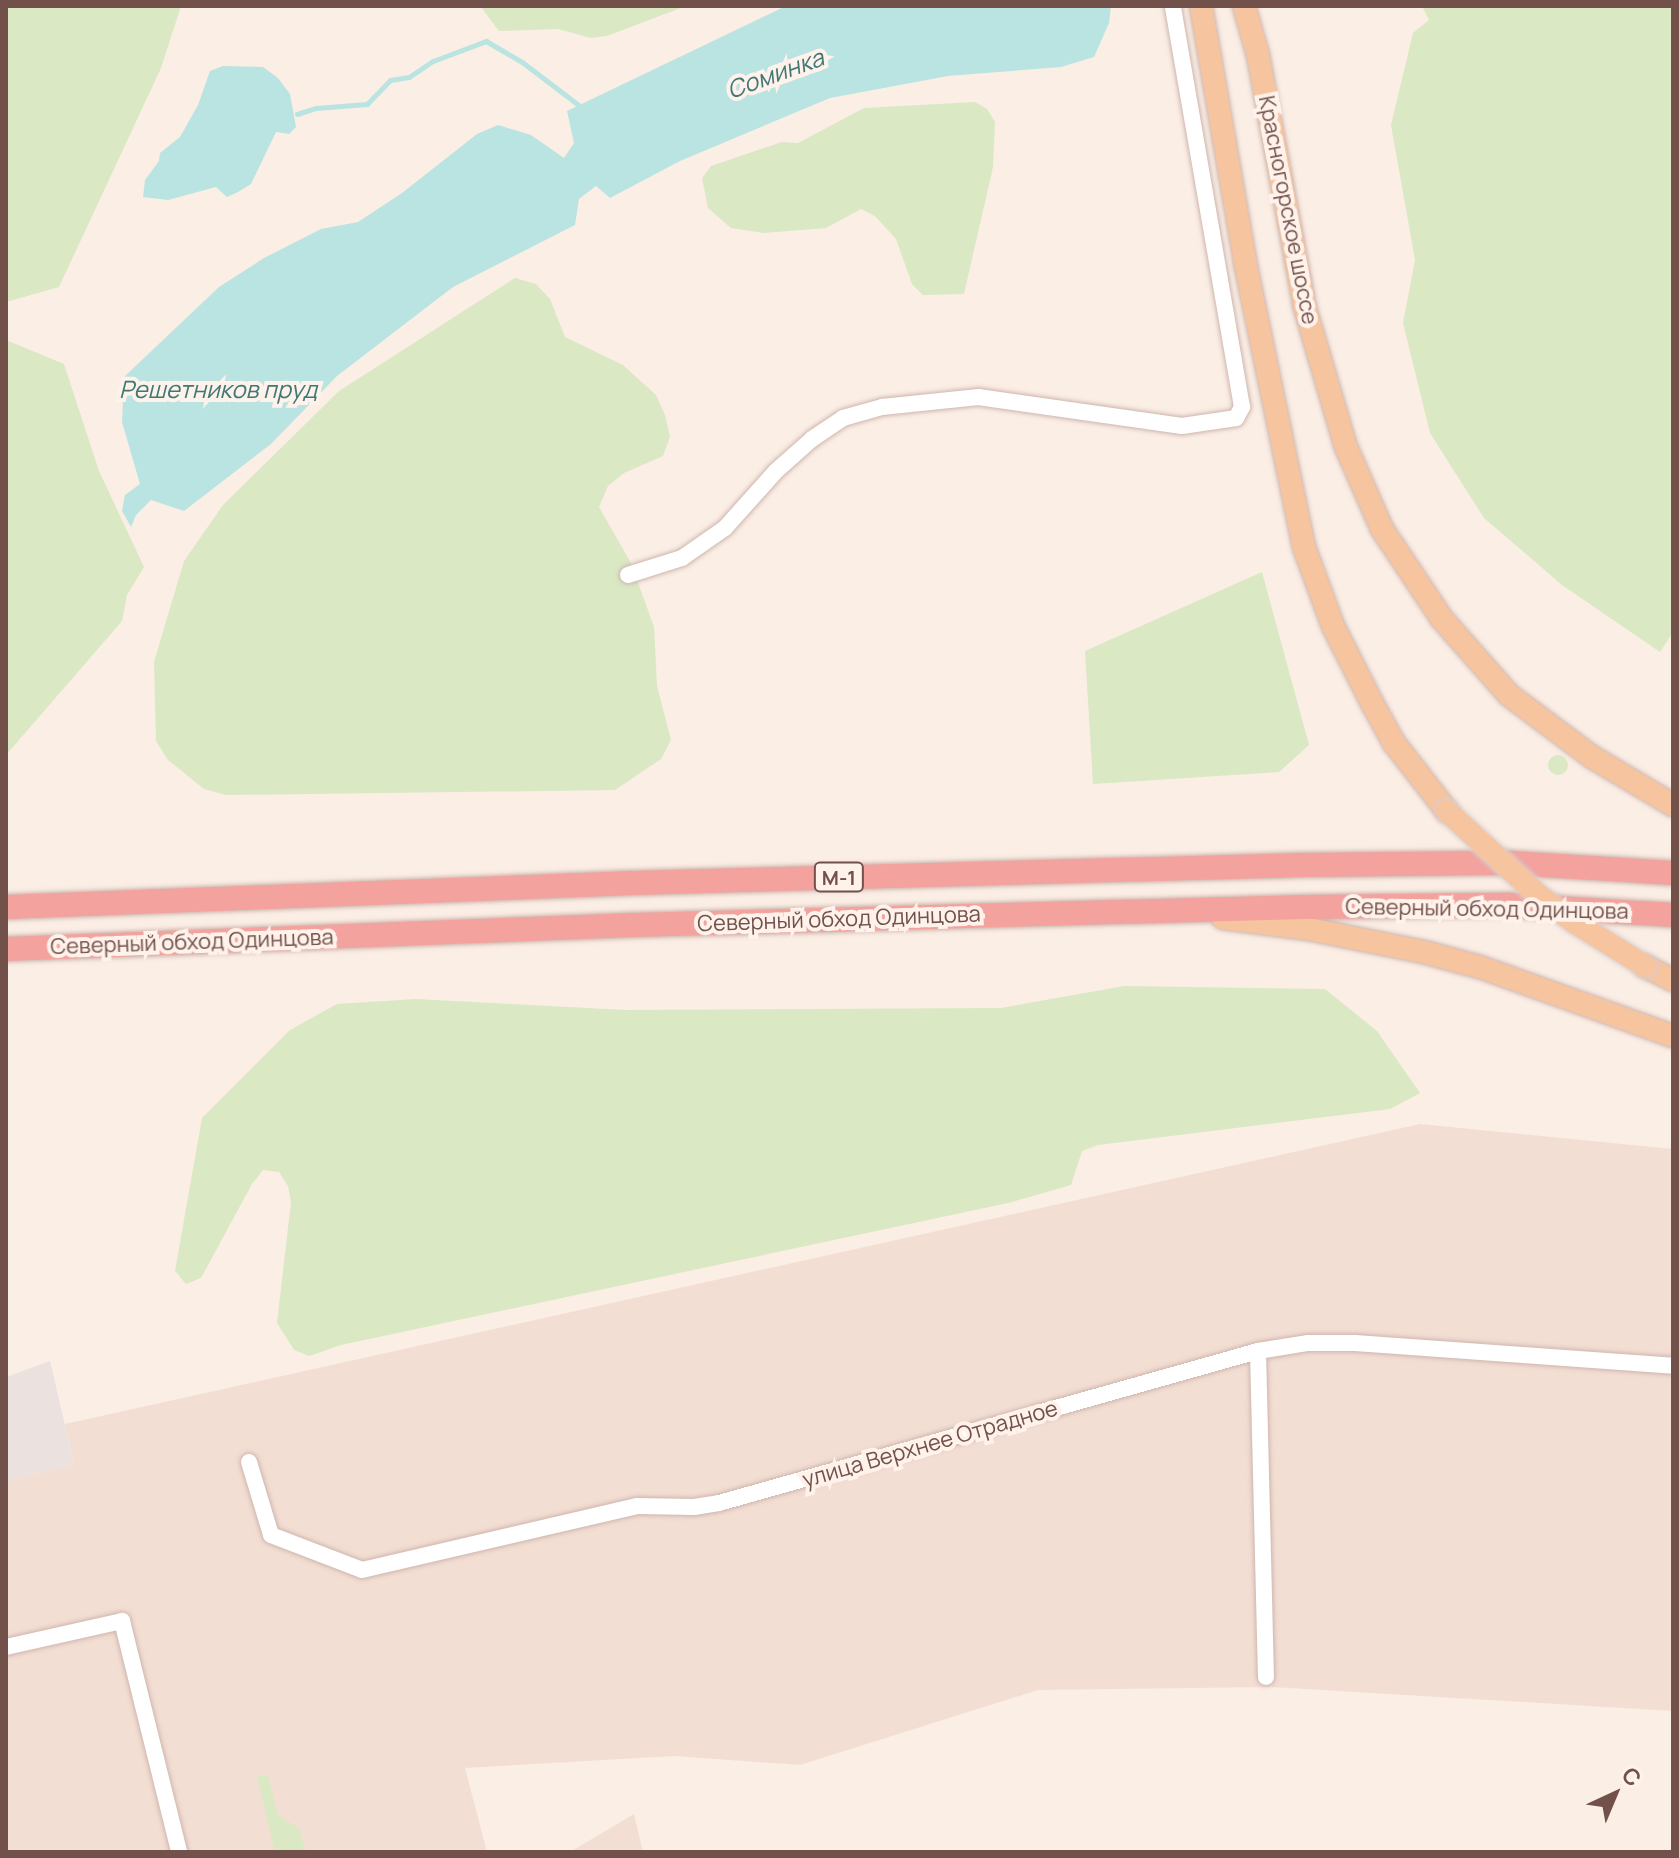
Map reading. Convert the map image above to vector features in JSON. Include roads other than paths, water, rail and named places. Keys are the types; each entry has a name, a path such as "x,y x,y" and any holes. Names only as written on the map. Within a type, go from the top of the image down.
{"highway":[{"name":"Северный обход Одинцова","path":"6,907 663,882 1289,865 1510,863 1673,873"},
{"name":"Северный обход Одинцова","path":"6,949 1075,913 1509,905 1673,915"}],"main road":[{"path":"1201,6 1245,262 1304,547 1333,626 1394,743 1447,811 1550,904 1645,966 1673,980"},
{"name":"Красногорское шоссе","path":"1244,6 1253,37 1305,308 1337,420 1372,509 1427,599 1491,678 1548,726 1627,779 1673,805"},
{"path":"1075,913 1134,912 1253,920 1368,940 1480,967 1673,1036"}],"street":[{"path":"628,575 682,558 725,528 776,471 812,439 843,418 882,407 978,397 1182,426 1236,418 1242,407 1173,6"},
{"name":"улица Верхнее Отрадное","path":"249,1462 271,1535 362,1570 637,1506 694,1507 719,1503 1258,1351 1308,1343 1355,1343 1673,1366"},
{"path":"1258,1351 1266,1677"},
{"path":"6,1647 122,1621 179,1852"}],"water":[{"name":"Решетников пруд","path":"786,6 1111,6 1109,23 1094,57 1061,67 948,76 830,98 680,161 610,198 596,186 579,199 575,225 453,287 337,376 271,444 184,511 151,500 136,515 131,527 122,511 125,495 140,484 122,422 124,377 219,287 264,258 321,229 358,222 402,193 477,134 498,125 531,135 564,158 574,143 567,111"},
{"path":"223,66 263,67 278,78 290,94 296,127 289,134 276,132 251,184 238,192 227,197 216,187 168,200 143,197 145,180 159,161 160,153 180,137 198,105 210,71"}],"waterway":[{"path":"297,114 316,108 367,104 390,80 409,77 433,61 486,41 522,62 581,107"}],"water label":[{"name":"Соминка","path":"775,73"}]}
